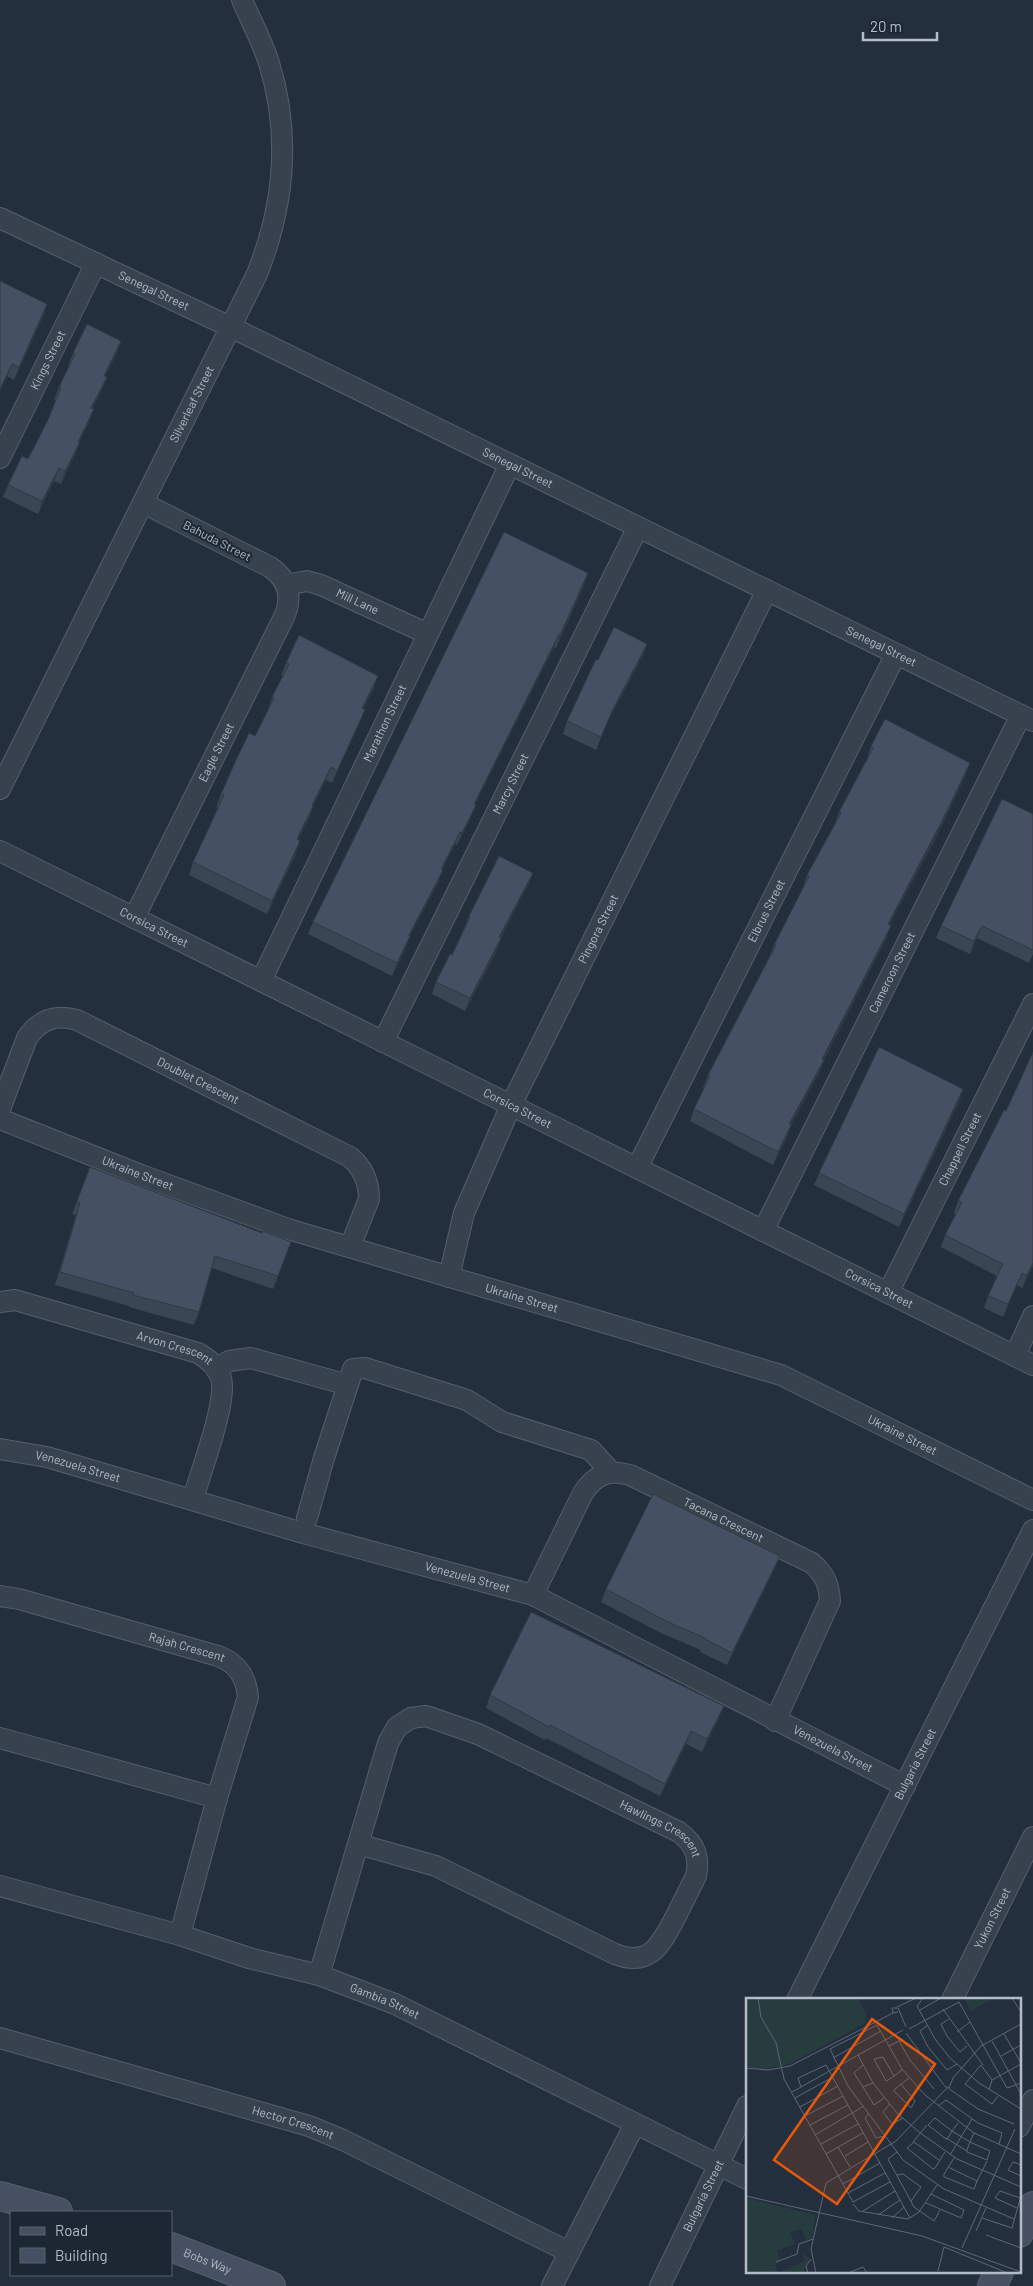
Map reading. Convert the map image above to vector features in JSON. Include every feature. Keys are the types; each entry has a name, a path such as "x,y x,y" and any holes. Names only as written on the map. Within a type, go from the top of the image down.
{"street":[{"name":"Silverleaf Street","path":"0,789 230,327 266,250 279,202 283,141 275,87 260,40 242,0"},
{"name":"Senegal Street","path":"0,218 230,327 1027,718"},
{"name":"Kings Street","path":"0,458 96,263"},
{"name":"Marathon Street","path":"261,981 510,464"},
{"name":"Bahuda Street","path":"143,503 270,567 282,578 286,585"},
{"name":"Marcy Street","path":"383,1042 638,527"},
{"name":"Mill Lane","path":"286,585 307,581 334,590 428,634"},
{"name":"Eagle Street","path":"134,918 287,609 289,601 286,585"},
{"name":"Pingora Street","path":"449,1277 464,1213 511,1105 767,590"},
{"name":"Elbrus Street","path":"637,1168 896,654"},
{"name":"Cameroon Street","path":"763,1231 1027,718"},
{"name":"Corsica Street","path":"0,852 1033,1365"},
{"name":"Chappell Street","path":"888,1293 1033,1004"},
{"name":"Doublet Crescent","path":"0,1109 27,1038 33,1030 50,1018 59,1016 77,1020 350,1156 364,1172 369,1190 369,1198 350,1247"},
{"name":"Ukraine Street","path":"0,1119 197,1196 288,1229 781,1375 1033,1500"},
{"name":"Arvon Crescent","path":"0,1302 15,1300 198,1353 210,1360 221,1377 222,1399 193,1499"},
{"path":"1015,1356 1033,1316"},
{"path":"216,1369 229,1361 251,1358 348,1385"},
{"path":"308,1518 324,1458 353,1369 365,1368 459,1397 502,1422 591,1450 611,1472 602,1474 590,1482 533,1595"},
{"name":"Venezuela Street","path":"0,1449 47,1457 303,1533 533,1595 775,1721 905,1786"},
{"name":"Tacana Crescent","path":"611,1472 630,1475 812,1563 822,1572 829,1585 830,1601 775,1721"},
{"name":"Bulgaria Street","path":"798,1998 1033,1530"},
{"name":"Rajah Crescent","path":"0,1596 19,1599 208,1653 234,1664 247,1685 248,1697 217,1798 180,1935"},
{"name":"Hawlings Crescent","path":"319,1975 358,1844 391,1734 403,1721 426,1716 478,1734 679,1832 693,1846 698,1866 696,1876 661,1944 648,1955 632,1958 615,1954 436,1866 358,1844"},
{"path":"0,1738 217,1798"},
{"name":"Yukon Street","path":"953,1998 1033,1837"},
{"name":"Gambia Street","path":"0,1886 180,1935 249,1958 319,1975 395,2004 746,2178"},
{"name":"Hector Crescent","path":"0,2038 309,2126 343,2140 569,2252"},
{"path":"1020,2125 1033,2100"},
{"name":"Bulgaria Street","path":"660,2286 746,2108"},
{"path":"552,2286 635,2124"},
{"path":"0,2196 54,2211"},
{"path":"1020,2231 1033,2206"},
{"name":"Bobs Way","path":"172,2247 271,2286"},
{"path":"992,2286 999,2274"}],"building":[{"path":"0,281 47,304 19,367 12,364 0,389"},
{"path":"87,324 121,341 104,376 107,377 91,408 94,409 78,442 80,442 65,471 59,468 42,501 8,485 22,456 28,459 47,422 61,388 59,387"},
{"path":"504,532 588,573 560,635 474,804 476,805 462,833 460,832 441,869 443,870 409,935 397,963 313,922"},
{"path":"614,627 647,644 613,709 601,737 567,721 596,659 598,660"},
{"path":"299,635 378,676 362,708 365,710 337,771 331,767 312,805 297,839 300,841 272,901 193,862 224,795 221,794 236,760 249,733 255,736 289,664 286,663"},
{"path":"885,719 970,763 888,924 891,926 822,1059 824,1060 789,1124 791,1125 778,1152 694,1109 710,1076 708,1075 776,945 774,945 809,876 807,875 841,813 839,812 873,748 871,746"},
{"path":"1002,799 1033,814 1033,950 982,926 974,941 941,926"},
{"path":"499,856 533,873 499,937 501,938 470,998 436,982 450,954 452,955"},
{"path":"879,1047 963,1089 904,1214 819,1173"},
{"path":"1033,1052 1033,1263 1027,1275 1022,1273 1008,1304 988,1296 1003,1264 945,1235 962,1202 958,1201 1004,1110 1006,1111"},
{"path":"90,1167 262,1233 263,1231 291,1242 278,1276 215,1256 199,1312 133,1295 134,1293 60,1272 80,1203 77,1201"},
{"path":"653,1494 780,1556 732,1653 606,1589"},
{"path":"531,1612 724,1706 707,1739 691,1731 665,1784 550,1725 549,1727 490,1695"}]}
